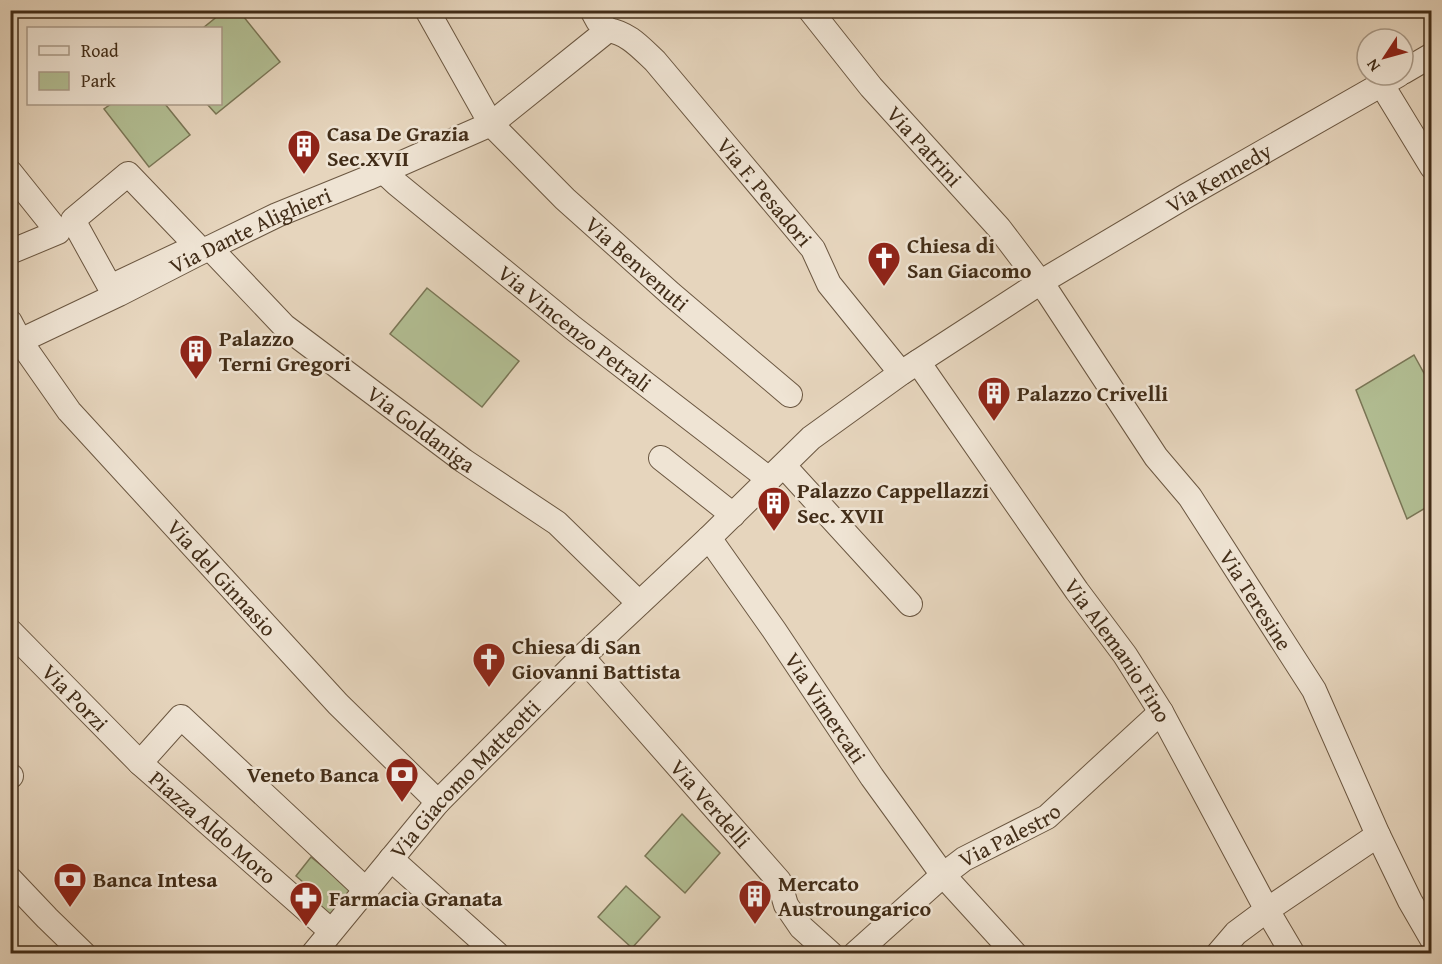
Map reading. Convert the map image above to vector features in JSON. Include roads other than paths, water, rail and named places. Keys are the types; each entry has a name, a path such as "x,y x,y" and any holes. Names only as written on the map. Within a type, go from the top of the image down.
{"street":[{"path":"427,10 491,123"},
{"path":"592,10 598,21 608,30"},
{"name":"Via Patrini","path":"810,10 872,87 999,228 1041,282"},
{"name":"Via Dante Alighieri","path":"14,336 119,294 203,247 491,123 608,30"},
{"name":"Via F. Pesadori","path":"608,30 618,31 631,38 655,61 813,249 829,284 909,367"},
{"path":"1415,65 1431,55"},
{"name":"Via Kennedy","path":"909,367 1041,282 1196,190 1378,87"},
{"path":"1393,87 1431,167"},
{"name":"Via Benvenuti","path":"491,123 574,207 670,294 790,395"},
{"name":"Via Vincenzo Petrali","path":"384,171 573,328 776,472"},
{"path":"10,172 58,231 10,252"},
{"name":"Via Goldaniga","path":"203,247 110,286 73,220 129,174 284,326 464,461 557,524 639,603"},
{"name":"Via Teresine","path":"1041,282 1156,457 1190,497 1314,690 1378,835 1431,939"},
{"name":"Via del Ginnasio","path":"14,336 69,411 339,704 438,802"},
{"name":"Via Giacomo Matteotti","path":"313,954 438,802 582,657 733,515 810,438 909,367"},
{"name":"Via Alemanio Fino","path":"909,367 1125,655 1161,712 1293,954"},
{"path":"661,458 733,515"},
{"path":"776,472 910,604"},
{"name":"Via Vimercati","path":"709,538 774,630 872,777 944,875 1015,954"},
{"name":"Via Porzi","path":"10,631 140,763"},
{"name":"Via Verdelli","path":"582,657 779,882 786,905 801,927 831,954"},
{"name":"Via Palestro","path":"855,954 964,859 1047,817 1161,712"},
{"name":"Piazza Aldo Moro","path":"331,931 140,763 181,717 365,889"},
{"path":"1218,954 1236,933 1378,835"},
{"path":"391,859 497,954"},
{"path":"10,879 84,954"}],"place":[{"name":"Casa De Grazia Sec.XVII","path":"304,175"},
{"name":"Chiesa di San Giacomo","path":"884,287"},
{"name":"Palazzo Terni Gregori","path":"196,380"},
{"name":"Palazzo Crivelli","path":"994,422"},
{"name":"Palazzo Cappellazzi Sec. XVII","path":"774,532"},
{"name":"Chiesa di San Giovanni Battista","path":"489,688"},
{"name":"Veneto Banca","path":"402,803"},
{"name":"Banca Intesa","path":"70,908"},
{"name":"Mercato Austroungarico","path":"755,925"},
{"name":"Farmacia Granata","path":"306,927"}]}
